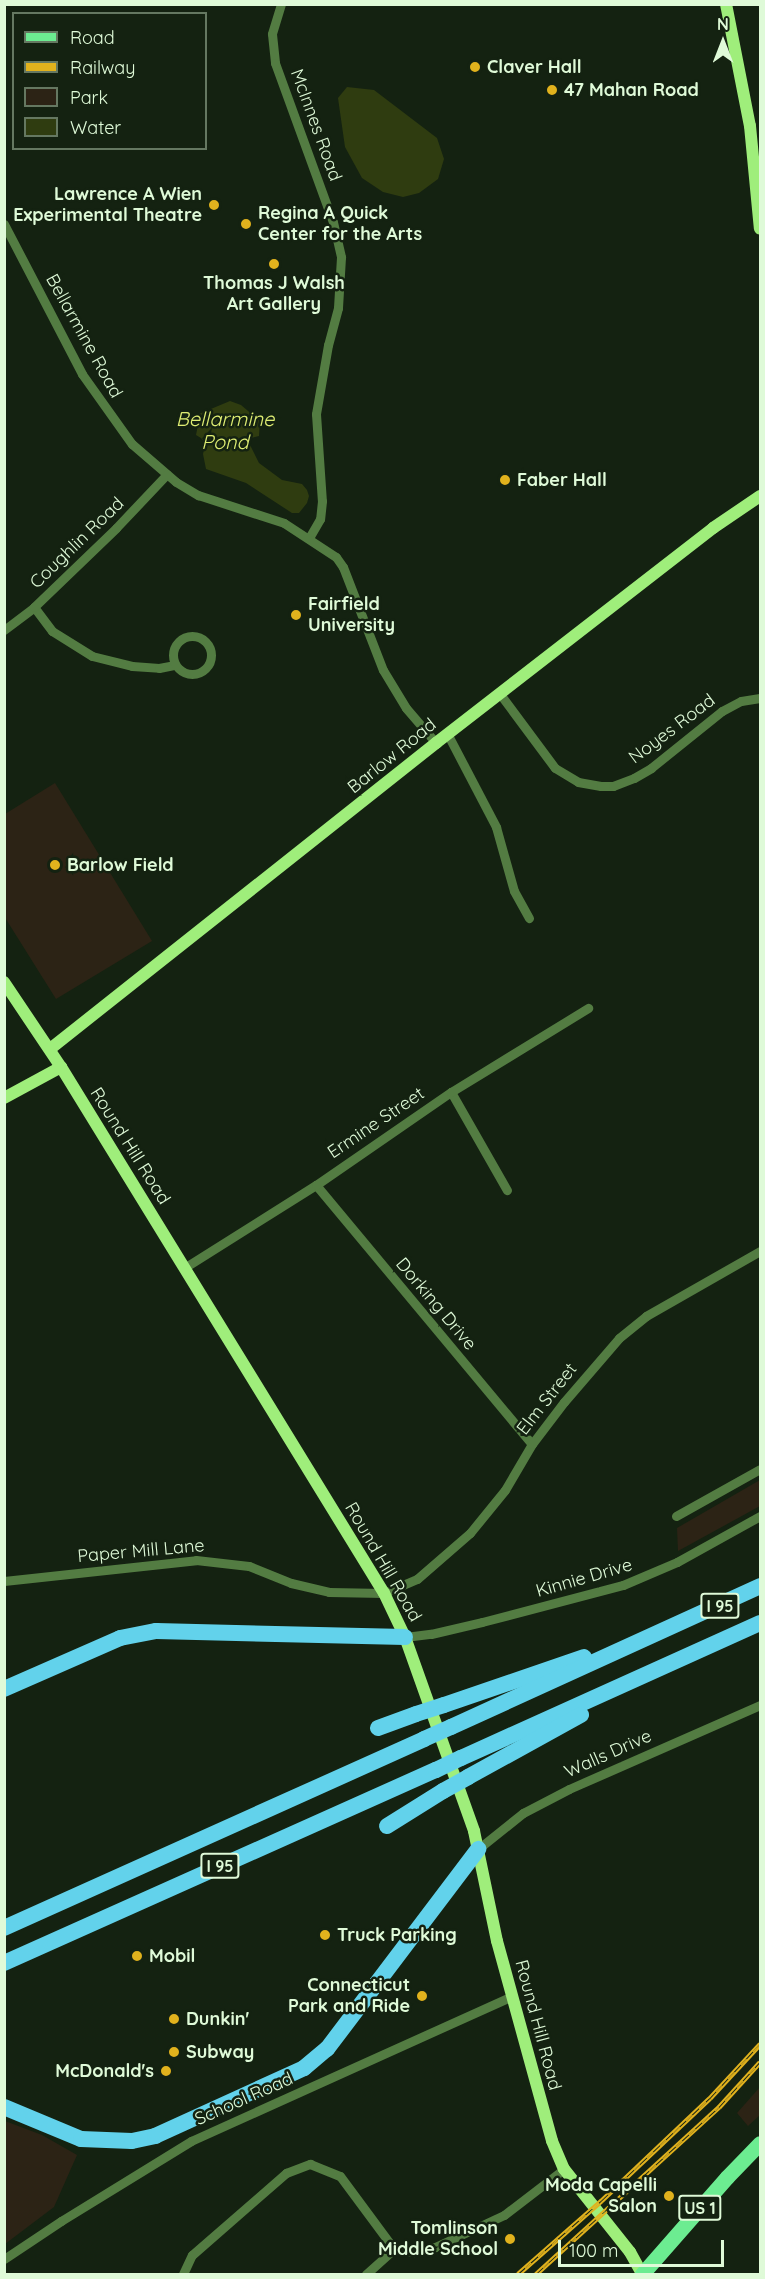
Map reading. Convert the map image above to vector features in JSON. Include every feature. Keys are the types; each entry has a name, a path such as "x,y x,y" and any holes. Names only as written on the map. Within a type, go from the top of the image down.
{"highway":[{"name":"I 95","path":"4,1928 760,1586"},
{"name":"I 95","path":"4,1963 760,1623"},
{"path":"378,1728 678,1625"},
{"path":"4,1689 103,1644 156,1631 405,1637"},
{"path":"387,1826 443,1791 695,1653"},
{"path":"4,2108 81,2139 132,2141 155,2136 304,2068 327,2049 478,1849"}],"main road":[{"path":"726,4 750,126 760,229"},
{"name":"Barlow Road","path":"50,1049 436,743 713,528 760,496"},
{"name":"Round Hill Road","path":"4,982 50,1049 384,1593 405,1637 474,1831 489,1905 546,2124 564,2169 630,2252 642,2274"},
{"path":"4,1098 61,1067"},
{"name":"US 1","path":"642,2274 760,2143"}],"street":[{"name":"McInnes Road","path":"281,4 272,34 275,63 333,222 341,257 342,277 338,308 328,345 316,414 322,501 320,519 309,538"},
{"name":"Bellarmine Road","path":"4,224 82,374 132,444 167,474 198,495 284,523 336,557 344,567 383,670 406,708 436,743"},
{"name":"Coughlin Road","path":"4,630 34,607 132,513 167,474"},
{"path":"34,607 52,631 92,656 132,666 159,668 174,665"},
{"path":"187,636 201,638 210,649 209,663 199,673 185,674 174,665 172,651 176,644 187,636"},
{"name":"Noyes Road","path":"500,694 555,768 578,782 601,786 613,786 634,778 651,768 722,711 741,701 760,698"},
{"path":"448,735 496,827 514,891 529,918"},
{"name":"Ermine Street","path":"184,1268 316,1185 452,1092 588,1008"},
{"path":"452,1092 507,1190"},
{"name":"Dorking Drive","path":"316,1185 532,1444"},
{"name":"Elm Street","path":"384,1593 417,1579 470,1533 505,1490 532,1444 619,1338 646,1316 760,1251"},
{"path":"676,1516 760,1469"},
{"name":"Kinnie Drive","path":"405,1637 462,1627 623,1586 677,1562 760,1516"},
{"name":"Paper Mill Lane","path":"4,1581 204,1560 249,1566 291,1583 329,1592 384,1593"},
{"name":"Walls Drive","path":"478,1849 523,1814 569,1789 760,1705"},
{"name":"School Road","path":"4,2259 61,2220 191,2141 512,1996"},
{"path":"183,2274 192,2255 286,2173 310,2164 340,2176 394,2249 414,2252 435,2247 494,2219 564,2169"},
{"path":"366,2274 394,2249"}],"green space":[{"name":"Barlow Field","path":"55,783 152,941 56,999 4,916 5,814"},
{"path":"760,1480 760,1506 678,1551 677,1528"},
{"path":"760,2087 760,2115 748,2126 737,2113"},
{"path":"5,2121 42,2135 77,2155 54,2207 5,2244"}],"water":[{"path":"347,87 374,90 437,138 444,159 438,179 419,193 403,197 383,192 362,178 345,147 338,98"},
{"name":"Bellarmine Pond","path":"230,401 241,405 260,421 259,436 247,439 259,463 282,480 302,484 307,490 309,496 307,503 299,513 292,513 246,483 206,469 203,454 205,445 196,435 198,425 194,416"}],"railway":[{"path":"518,2274 601,2201 710,2098 760,2044"},
{"path":"536,2274 719,2107 760,2062"}],"place":[{"name":"Claver Hall","path":"475,67"},
{"name":"47 Mahan Road","path":"552,90"},
{"name":"Lawrence A Wien Experimental Theatre","path":"214,205"},
{"name":"Regina A Quick Center for the Arts","path":"246,224"},
{"name":"Thomas J Walsh Art Gallery","path":"274,264"},
{"name":"Faber Hall","path":"505,480"},
{"name":"Fairfield University","path":"296,615"},
{"name":"Barlow Field","path":"55,865"},
{"name":"Truck Parking","path":"325,1935"},
{"name":"Mobil","path":"137,1956"},
{"name":"Connecticut Park and Ride","path":"422,1996"},
{"name":"Dunkin'","path":"174,2019"},
{"name":"Subway","path":"174,2052"},
{"name":"McDonald's","path":"166,2071"},
{"name":"Moda Capelli Salon","path":"669,2196"},
{"name":"Tomlinson Middle School","path":"510,2239"}]}
